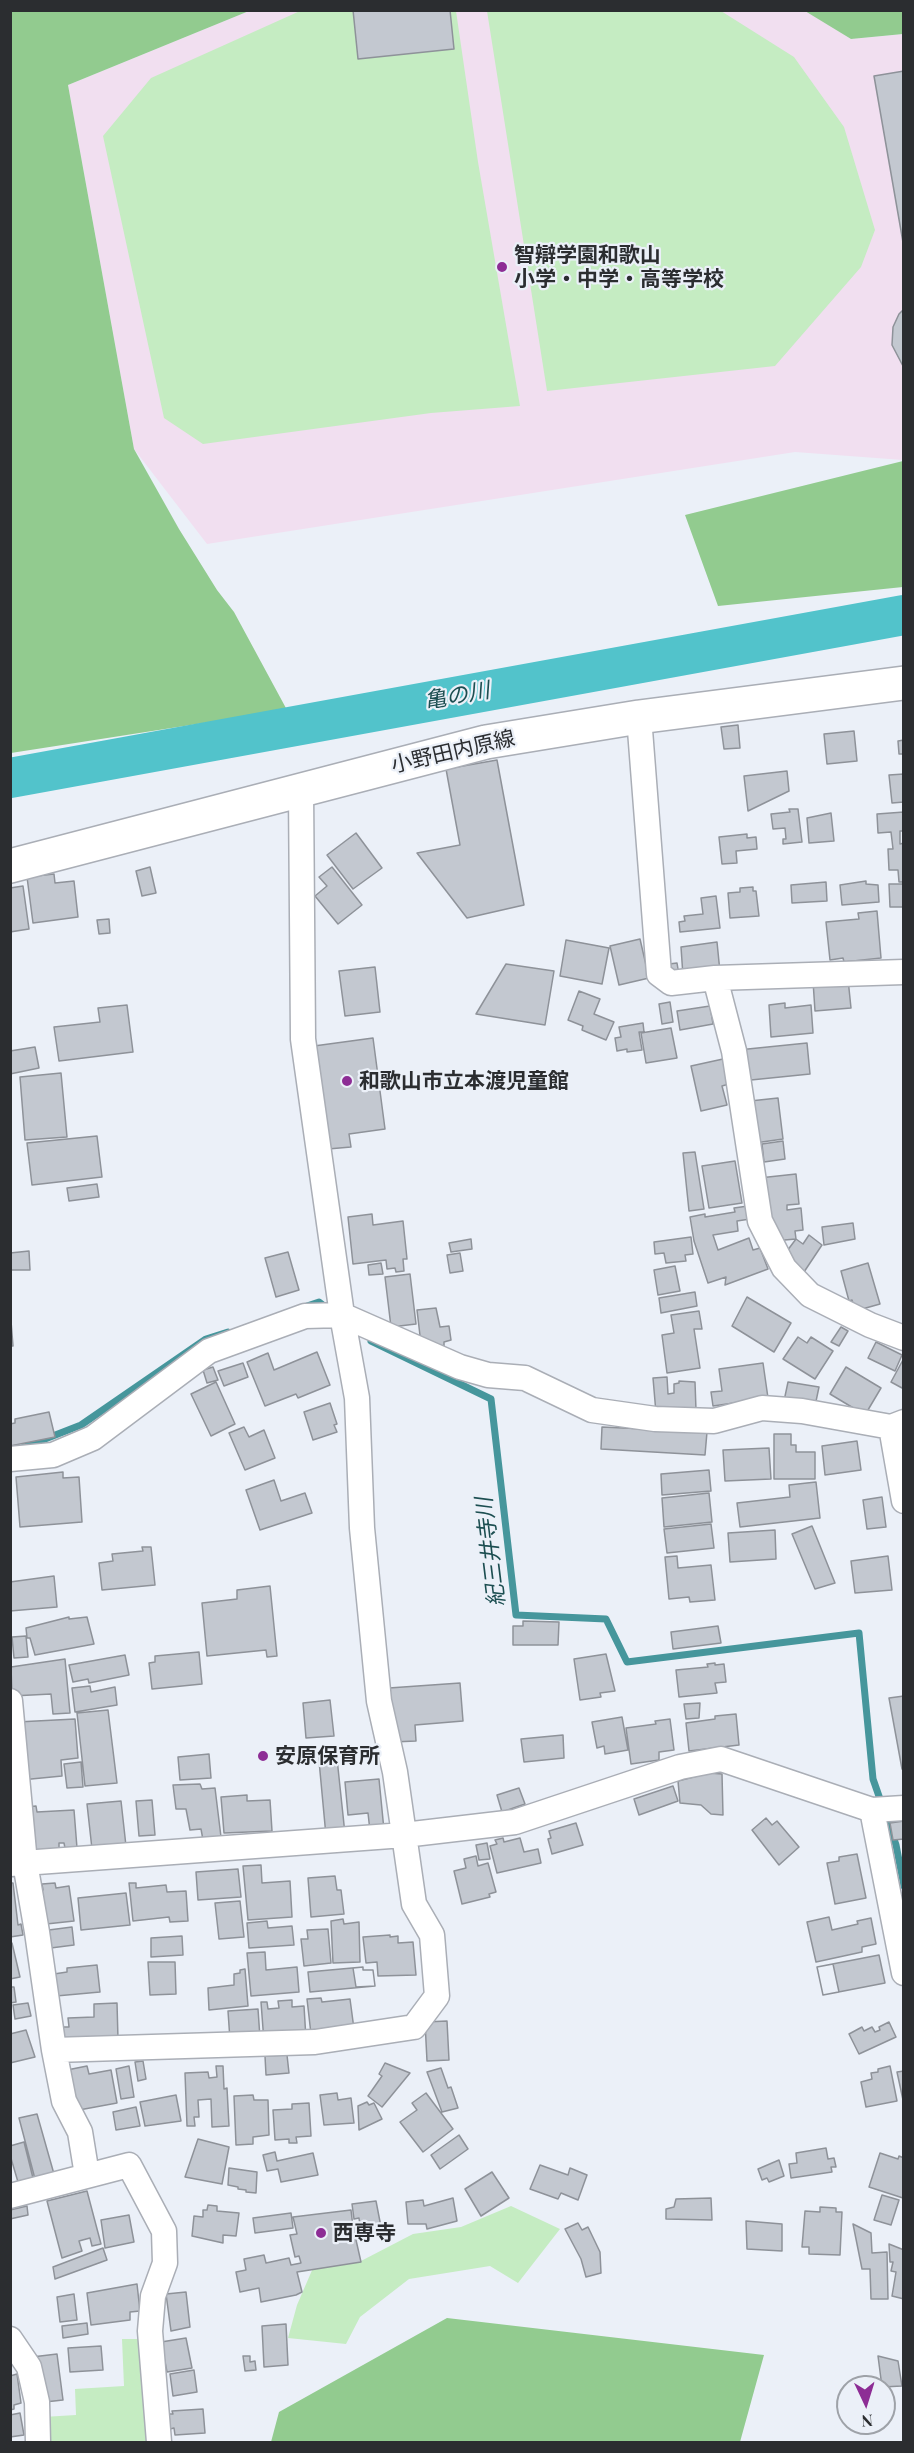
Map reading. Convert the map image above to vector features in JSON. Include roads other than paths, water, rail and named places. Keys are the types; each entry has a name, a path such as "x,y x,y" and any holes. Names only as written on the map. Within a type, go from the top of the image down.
{"main road":[{"name":"小野田内原線","path":"10,866 486,742 639,717 903,684"}],"street":[{"path":"639,717 658,974 671,983 715,978 903,972"},
{"path":"54,2050 315,2042 414,2027 436,1996 432,1935 414,1904 395,1772 379,1701 362,1528 357,1398 342,1315 303,1039 301,790"},
{"path":"715,978 734,1051 760,1221 784,1268 810,1295 870,1325 903,1338"},
{"path":"10,1459 53,1455 93,1438 209,1351 305,1316 342,1315 460,1367 488,1375 525,1378 592,1410 655,1419 714,1421 762,1408 897,1424 903,1501"},
{"path":"10,1701 18,1864 37,1932 54,2050 64,2101 80,2132 87,2175"},
{"path":"18,1864 404,1835 515,1822 680,1767 721,1759 872,1810 903,1808"},
{"path":"872,1810 903,1973"},
{"path":"10,2196 129,2165 164,2231 165,2263 153,2296 150,2331 159,2442"},
{"path":"10,2339 29,2367 37,2402 38,2442"}],"waterway":[{"name":"亀の川","path":"10,778 904,615"},
{"name":"紀三井寺川","path":"307,1306 319,1302 328,1309"},
{"name":"紀三井寺川","path":"22,1448 81,1425 206,1339 228,1332"},
{"name":"紀三井寺川","path":"371,1341 491,1399 516,1615 606,1619 627,1662 859,1633 873,1779 896,1845 904,1886"}],"place":[{"name":"智辯学園和歌山 小学・中学・高等学校","path":"502,267"},
{"name":"和歌山市立本渡児童館","path":"347,1081"},
{"name":"安原保育所","path":"263,1756"},
{"name":"西専寺","path":"321,2233"}]}
